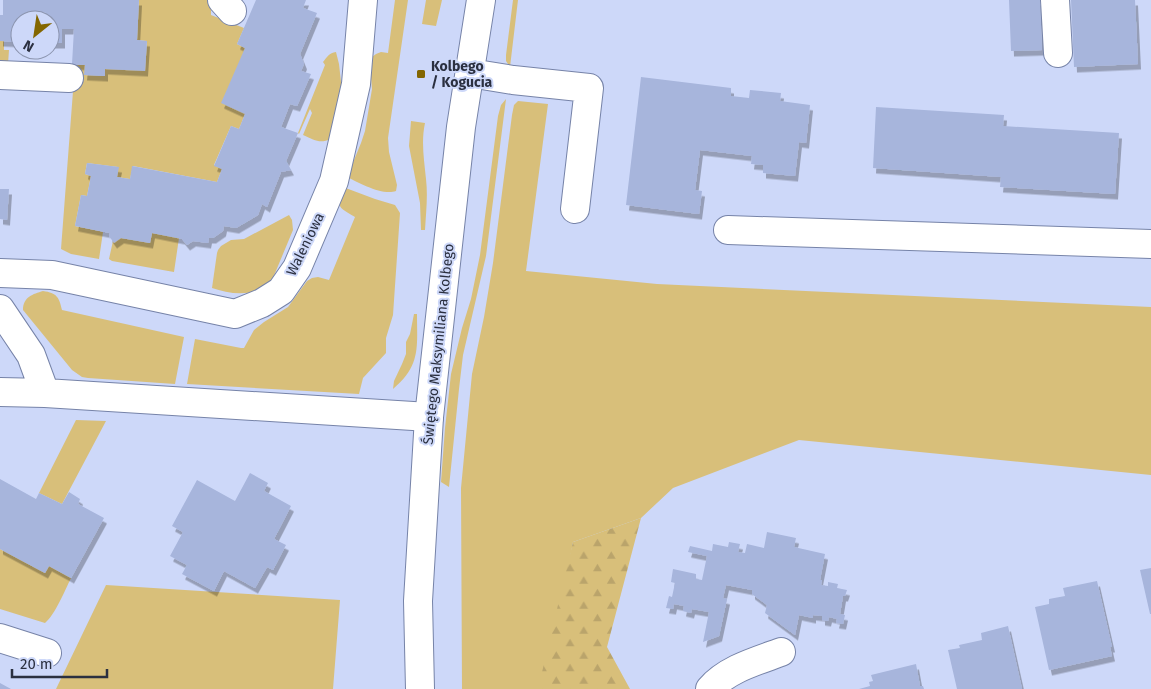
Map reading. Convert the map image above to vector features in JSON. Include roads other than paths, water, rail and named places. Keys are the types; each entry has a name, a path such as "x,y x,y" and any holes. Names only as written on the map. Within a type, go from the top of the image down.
{"street":[{"name":"Waleniowa","path":"0,273 52,275 235,314 262,303 281,291 298,268 334,181 356,84 363,0"},
{"name":"Świętego Maksymiliana Kolbego","path":"420,689 418,602 429,417 461,127 480,0"},
{"path":"1055,0 1058,53"},
{"path":"470,74 589,88 575,209"},
{"path":"0,75 68,78"},
{"path":"728,230 1151,244"},
{"path":"0,310 31,355 45,393"},
{"path":"0,392 45,393 429,417"},
{"path":"0,638 47,653"},
{"path":"710,689 732,672 781,652"}],"place":[{"name":"Kolbego / Kogucia","path":"421,74"}]}
